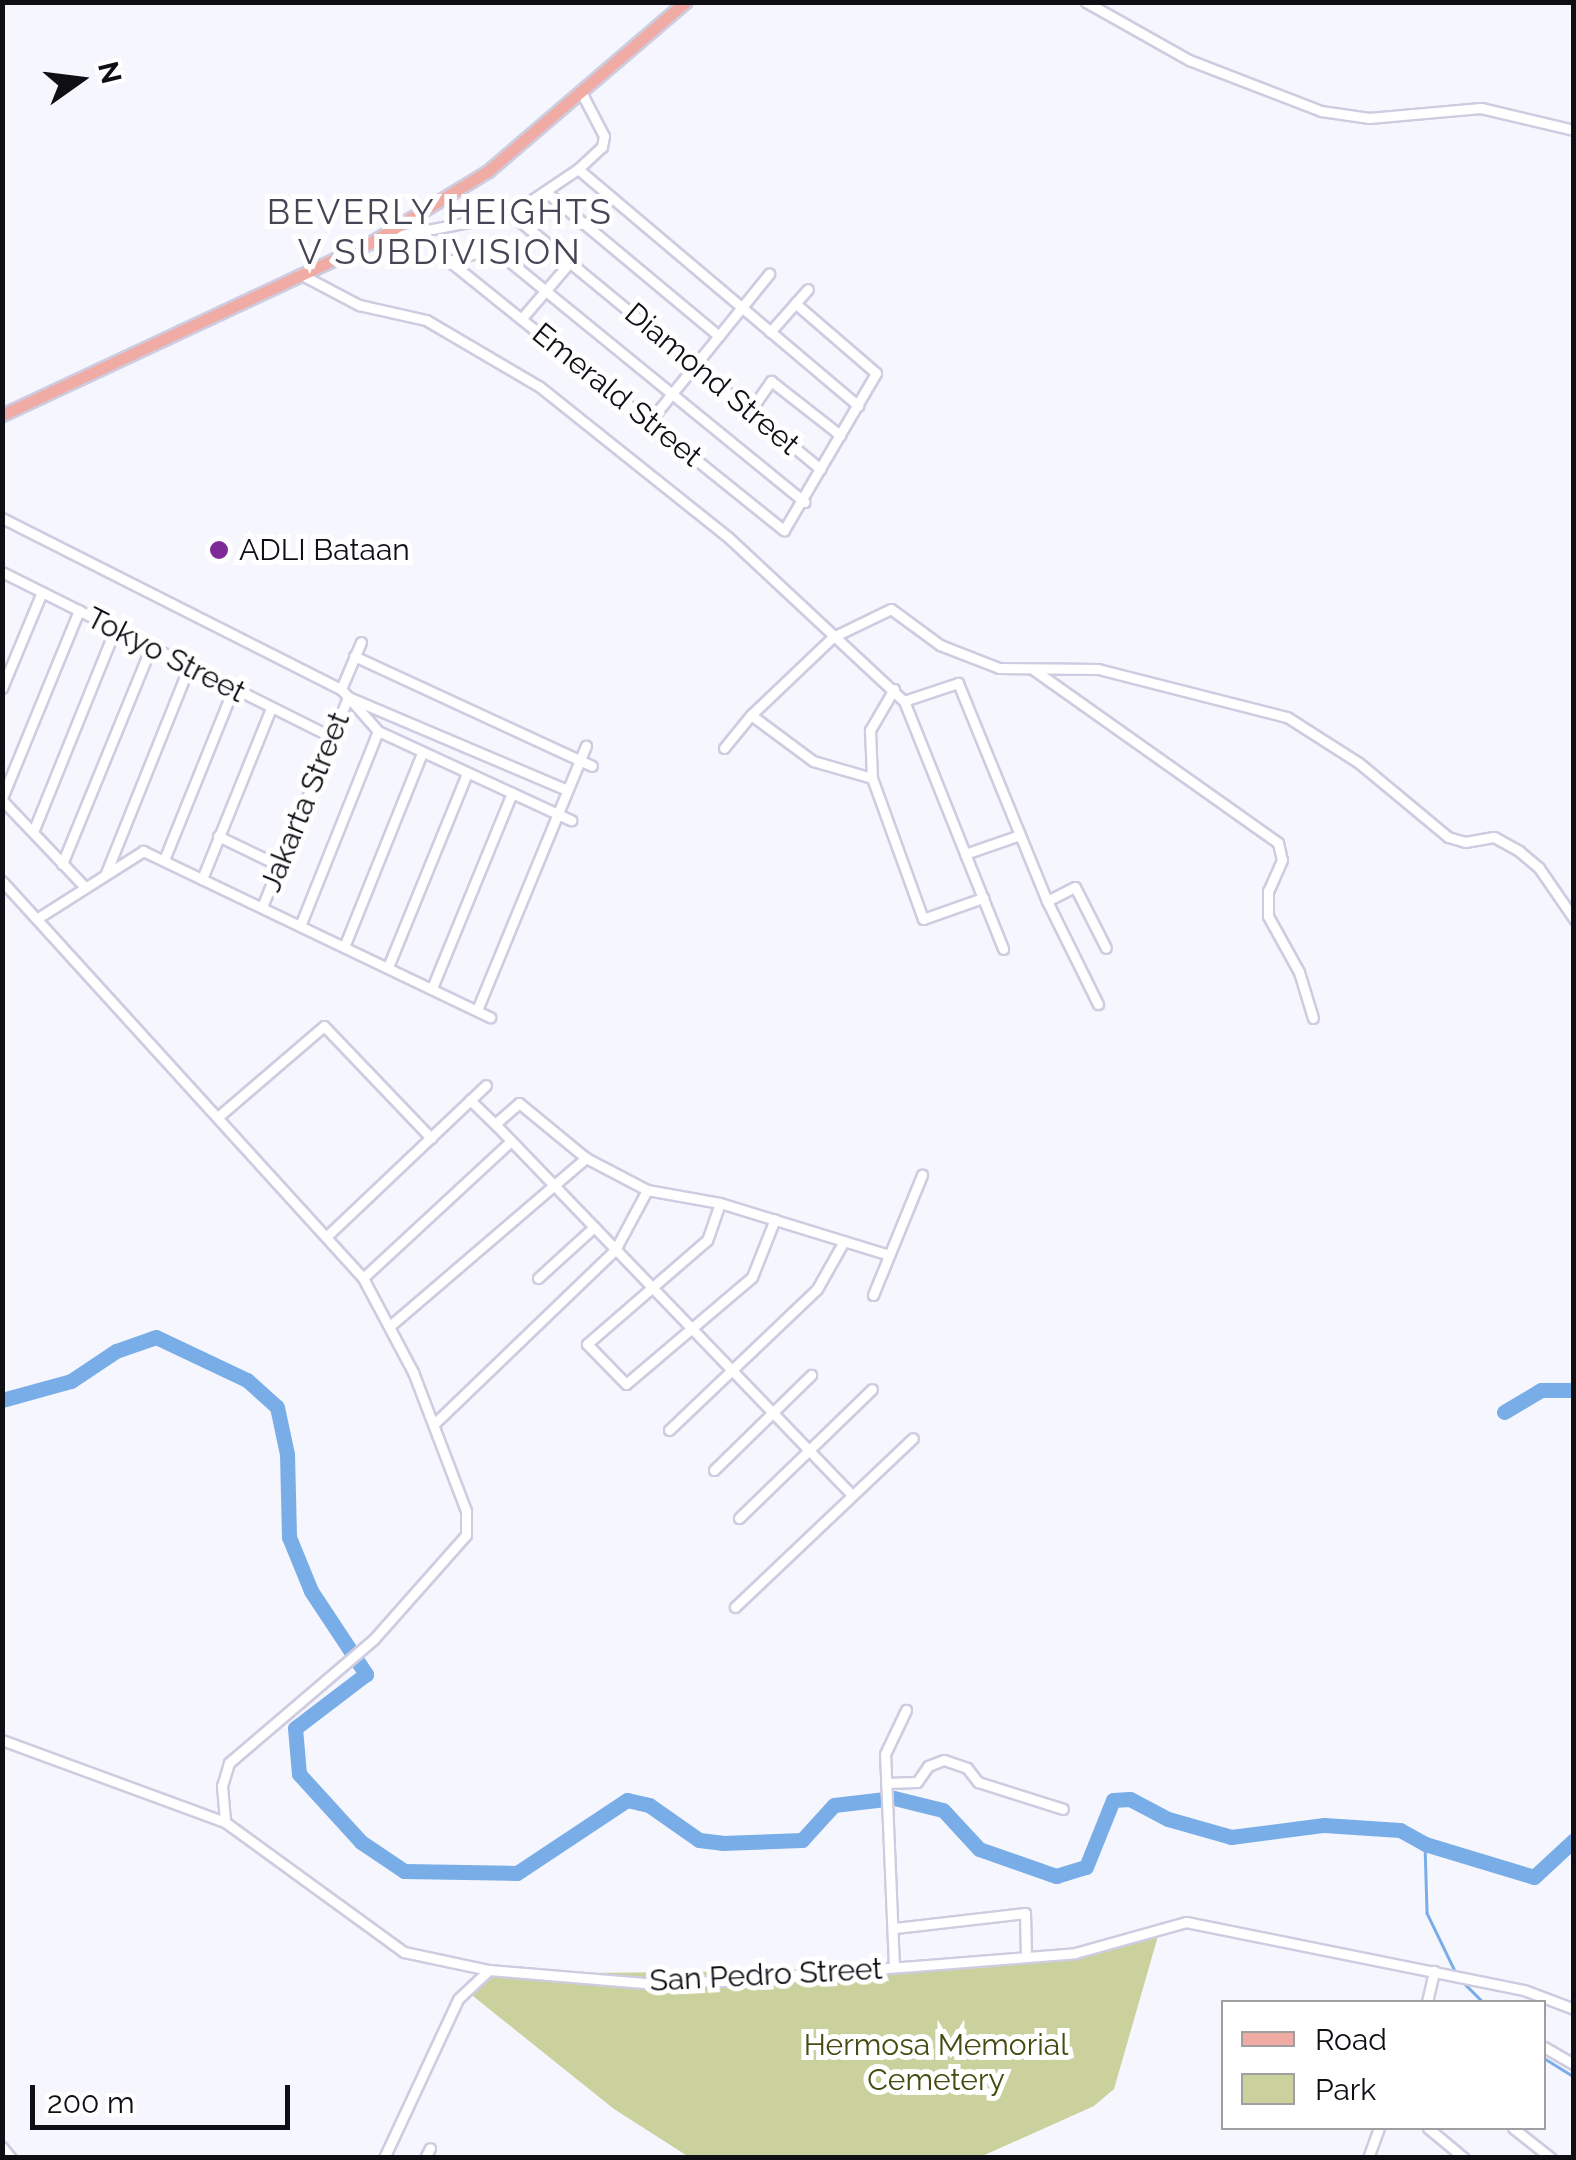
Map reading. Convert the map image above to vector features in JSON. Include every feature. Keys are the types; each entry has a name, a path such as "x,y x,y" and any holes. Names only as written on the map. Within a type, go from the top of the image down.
{"main road":[{"path":"2,415 375,240 488,170 684,2"}],"street":[{"path":"1086,2 1189,60 1322,111 1368,118 1482,108 1574,130"},
{"path":"375,240 511,214 546,192 602,147 604,136 581,92"},
{"path":"578,168 858,406"},
{"path":"546,192 719,336"},
{"name":"Diamond Street","path":"511,214 820,468"},
{"name":"Emerald Street","path":"546,290 493,248 450,262 784,530 804,502"},
{"path":"522,318 570,262"},
{"path":"300,274 359,306 426,320 540,387 729,538 894,689 904,701 1003,949"},
{"path":"649,422 769,274"},
{"path":"770,332 808,289"},
{"path":"546,290 804,502 876,373 796,303"},
{"path":"750,410 771,381 840,435"},
{"path":"2,518 344,693 567,790"},
{"name":"Tokyo Street","path":"4,576 330,736"},
{"path":"2,688 42,592"},
{"path":"79,610 2,799 84,886"},
{"path":"724,748 833,636 896,610 955,653 999,668 1098,669 1287,717 1359,763 1448,836 1464,842 1494,838 1531,860 1574,918"},
{"path":"33,832 116,629"},
{"name":"Jakarta Street","path":"262,908 330,736 361,642"},
{"path":"62,864 150,647"},
{"path":"354,656 592,766"},
{"path":"105,875 189,666"},
{"path":"1034,670 1278,843 1282,860 1268,892 1268,916 1299,972 1312,1018"},
{"path":"904,701 958,683 1047,901 1098,1004"},
{"path":"164,860 233,689"},
{"path":"894,689 870,730 872,778 922,920 982,898"},
{"path":"344,693 378,731 571,820"},
{"path":"202,879 271,708"},
{"path":"751,716 813,761 872,778"},
{"path":"300,926 378,731"},
{"path":"476,1010 586,746"},
{"path":"344,947 422,753"},
{"path":"388,968 466,772"},
{"path":"432,988 512,794"},
{"path":"965,854 1020,835"},
{"path":"218,836 278,866"},
{"path":"38,918 143,850 490,1017"},
{"path":"2,881 363,1278 391,1326 434,1424 466,1511 466,1535 374,1639 229,1763 222,1786 225,1822"},
{"path":"1047,901 1074,886 1106,948"},
{"path":"219,1116 324,1026 431,1138"},
{"path":"327,1236 486,1085"},
{"path":"470,1100 852,1495"},
{"path":"495,1124 519,1102 586,1158 647,1190 720,1203 890,1256"},
{"path":"363,1278 511,1141"},
{"path":"391,1326 552,1183 586,1158"},
{"path":"873,1295 922,1175"},
{"path":"434,1424 615,1250 647,1190"},
{"path":"720,1203 707,1240 586,1344 626,1384 752,1276 775,1219"},
{"path":"538,1278 594,1228"},
{"path":"669,1430 728,1366 817,1289 844,1241"},
{"path":"714,1470 811,1375"},
{"path":"739,1518 872,1389"},
{"path":"735,1607 913,1438"},
{"path":"894,1967 896,1928 885,1754 906,1710"},
{"name":"San Pedro Street","path":"2,1740 225,1822 404,1952 489,1970 644,1983 894,1967 1075,1953 1186,1922 1434,1970 1533,1998"},
{"path":"886,1783 916,1782 928,1766 944,1760 967,1768 978,1782 1063,1809"},
{"path":"896,1928 1024,1913 1026,1957"},
{"path":"384,2158 458,1999 489,1970"},
{"path":"1427,2000 1434,1970"},
{"name":"San Pedro Street","path":"1546,2001 1574,2008"},
{"path":"1546,2048 1574,2064"},
{"path":"1368,2158 1378,2130"},
{"path":"1430,2130 1464,2158"},
{"path":"1516,2130 1551,2158"},
{"path":"2,2147 11,2158"}],"green space":[{"name":"Hermosa Memorial Cemetery","path":"1160,1929 1114,2089 1094,2106 980,2157 689,2157 614,2109 468,1992 486,1974 885,1970 1078,1955"}],"waterway":[{"path":"2,1400 71,1381 116,1351 156,1337 247,1380 277,1407 287,1454 289,1537 311,1591 366,1674 295,1728 299,1774 361,1842 404,1871 517,1873 627,1800 649,1805 699,1840 722,1843 802,1840 834,1805 894,1798 943,1810 979,1849 1056,1876 1086,1867 1113,1800 1130,1799 1168,1819 1231,1837 1324,1825 1400,1830 1425,1844 1534,1877 1574,1840"},
{"path":"1504,1412 1541,1390 1574,1390"},
{"path":"1425,1844 1427,1913 1457,1975"},
{"path":"1462,1981 1481,2000"},
{"path":"1546,2059 1574,2077"}],"place":[{"name":"ADLI Bataan","path":"219,550"}],"district":[{"name":"BEVERLY HEIGHTS V SUBDIVISION","path":"440,232"}]}
